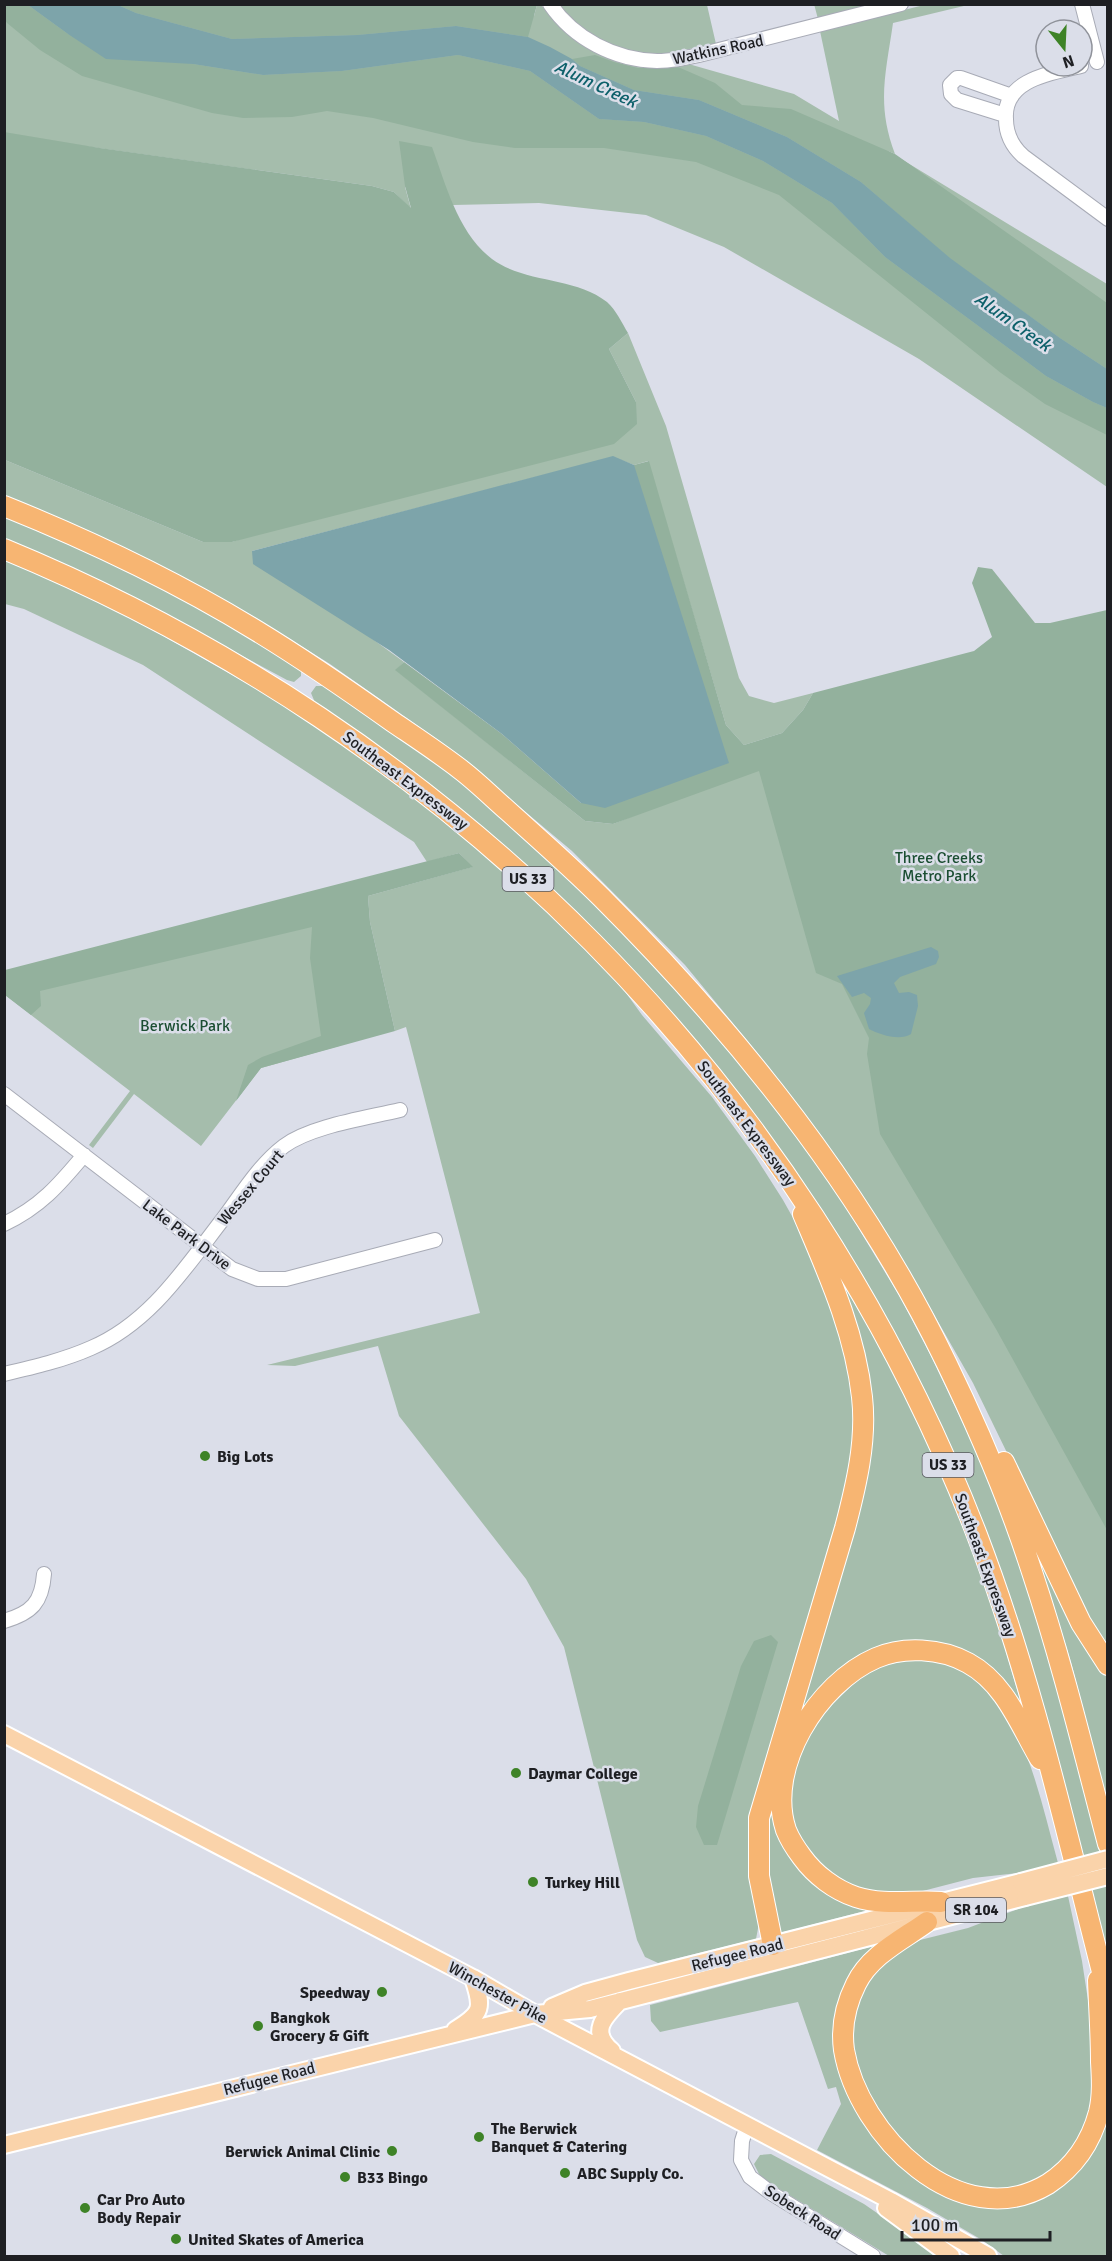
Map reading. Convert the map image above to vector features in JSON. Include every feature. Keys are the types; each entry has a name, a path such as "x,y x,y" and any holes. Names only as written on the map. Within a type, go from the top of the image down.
{"highway":[{"name":"US 33","path":"4,506 78,536 252,628 317,668 462,770 561,858 640,936 758,1070 796,1119 856,1206 895,1270 945,1362 1002,1490 1032,1570 1071,1701 1107,1844"},
{"name":"Southeast Expressway","path":"4,549 107,594 232,661 296,700 384,760 486,841 586,933 653,1006 726,1094 787,1175 828,1235 884,1335 944,1456 1000,1597 1032,1701 1107,1995"},
{"path":"773,1945 759,1876 759,1818 857,1485 862,1440 862,1398 852,1345 842,1310 787,1175"},
{"path":"945,1362 975,1400 1081,1623 1107,1665"},
{"path":"941,1902 914,1900 884,1902 854,1896 822,1879 807,1865 796,1848 786,1830 782,1792 784,1773 799,1734 824,1699 853,1672 877,1658 911,1651 942,1653 982,1672 1003,1693 1053,1780"},
{"path":"927,1922 882,1953 861,1975 849,2002 844,2022 844,2050 851,2074 872,2118 918,2168 964,2194 982,2197 1022,2195 1044,2186 1072,2164 1088,2141 1099,2111 1102,2089 1096,1951"}],"main road":[{"name":"Winchester Pike","path":"4,1734 473,1978 535,2014 747,2124 988,2256"},
{"name":"SR 104","path":"927,1922 1107,1859"},
{"name":"SR 104","path":"941,1902 1107,1876"},
{"name":"Refugee Road","path":"535,2014 585,1993 941,1902"},
{"name":"Refugee Road","path":"4,2145 535,2014 590,2008 620,2001 927,1922"},
{"path":"445,2036 476,2016 480,1999 473,1978"},
{"path":"620,2001 604,2018 600,2034 606,2046 620,2057"},
{"path":"864,2187 885,2207 951,2256"}],"street":[{"name":"Watkins Road","path":"550,4 566,23 595,45 615,54 657,61 707,53 901,4"},
{"path":"1082,4 1102,61"},
{"path":"1039,78 1028,81 1008,105 1008,136 1014,148 1107,219"},
{"name":"Lake Park Drive","path":"4,1094 232,1269 258,1279 286,1279 435,1240"},
{"name":"Wessex Court","path":"4,1374 83,1352 132,1324 168,1289 264,1166 285,1146 311,1132 400,1110"},
{"path":"4,1224 41,1202 58,1187 84,1155"},
{"path":"4,1621 23,1613 36,1604 43,1589 44,1574"},
{"name":"Sobeck Road","path":"747,2124 742,2141 741,2160 750,2177 771,2193 873,2256"}],"green space":[{"path":"519,4 534,16 537,5 541,5 561,27 570,21 557,5 707,5 716,44 657,55 794,94 839,121 820,31 924,5 968,5 893,23 884,104 889,136 895,154 888,151 1107,284 1107,487 919,359 724,247 646,215 539,203 453,205 405,187 411,209 394,192 372,186 5,135 5,5"},
{"path":"814,4 878,5 818,19"},
{"path":"5,5 28,5 68,34 193,64 263,75 342,71 458,55 530,71 599,119 644,122 706,136 763,161 832,203 885,257 1046,376 1107,408 1107,435 1045,404 1001,373 779,195 696,162 604,148 515,148 473,142 373,118 327,111 292,117 243,118 212,113 82,76 40,50 7,23"},
{"path":"118,5 537,5 528,37 456,26 357,35 232,39 136,13"},
{"path":"595,55 638,68 678,67 715,83 742,105 791,109 895,154 1107,303 1107,369 949,258 861,182 787,137 699,100 634,90 580,66 572,59"},
{"path":"4,132 100,148 372,186 394,192 411,208 405,186 399,141 432,147 454,208 470,236 492,259 520,273 580,288 594,294 607,302 619,317 628,333 609,349 636,402 637,424 614,444 232,542 203,542 5,460"},
{"name":"Three Creeks Metro Park","path":"628,333 666,426 739,678 749,696 774,703 813,693 803,710 782,733 744,745 726,725 648,461 634,465 613,457 252,551 404,662 396,670 585,821 613,824 1107,626 1107,1648 1087,1617 973,1383 920,1290 855,1185 769,1067 685,965 572,851 448,747 330,664 251,615 164,568 5,495 5,460 203,542 232,542 636,402 609,349"},
{"name":"Three Creeks Metro Park","path":"649,461 726,725 744,745 782,733 803,710 813,693 974,651 992,637 972,583 978,567 992,569 1035,623 1050,623 1107,610 1107,1530 996,1329 880,1134 867,1054 869,1038 842,984 816,973 759,771 613,824 585,821 395,670 404,662 502,734 581,803 634,465"},
{"path":"4,514 99,554 231,624 301,670 301,676 294,682 287,680 148,605 5,541"},
{"path":"5,560 105,603 280,702 380,770 475,845 539,903 621,986 642,1015 712,1097 755,1156 807,1243 844,1338 857,1411 850,1483 761,1789 760,1918 756,1939 658,1963 645,1957 637,1940 564,1647 526,1579 399,1416 378,1346 295,1366 267,1365 480,1313 406,1027 395,1031 370,922 368,896 472,867 459,853 427,862 414,842 143,665 24,609 5,604"},
{"path":"316,686 326,686 455,774 603,908 728,1047 788,1124 842,1201 900,1297 931,1356 977,1453 1007,1524 1037,1608 1103,1851 1080,1857 912,1372 870,1292 819,1209 753,1117 666,1009 579,914 486,831 395,759 316,705 311,693"},
{"path":"459,853 473,867 368,896 370,922 395,1031 261,1068 236,1101 248,1065 262,1057 321,1036 310,958 312,927 40,991 41,1006 31,1015 5,995 5,970"},
{"name":"Berwick Park","path":"308,908 339,1046 261,1068 201,1146 134,1094 93,1148 89,1145 130,1091 5,995 4,982"},
{"path":"840,1280 894,1375 955,1507 984,1583 1023,1710 971,1660 881,1652 793,1736 863,1479"},
{"path":"1020,1516 1098,1663 1107,1675 1107,1800 1071,1662 1051,1598"},
{"path":"771,1635 778,1642 717,1845 704,1845 696,1827 698,1806 741,1666 754,1641"},
{"path":"919,1659 941,1662 963,1670 983,1683 1001,1702 1020,1740 1033,1774 1058,1863 1018,1873 973,1878 915,1893 858,1891 823,1871 797,1836 789,1800 791,1784 806,1739 825,1711 863,1675 882,1665"},
{"path":"777,1794 784,1836 864,1906 865,1911 776,1934 768,1900 767,1823"},
{"path":"1107,1885 1107,1966 1088,1891"},
{"path":"1068,1896 1082,1961 1093,2033 1097,2090 1081,2143 1037,2183 990,2194 947,2182 894,2136 875,2108 861,2078 854,2058 852,2024 863,1990 872,1974 888,1959 920,1940 968,1928 1026,1906"},
{"path":"889,1942 847,1992 849,2085 953,2196 1054,2187 1107,2098 1107,2256 1004,2256 982,2240 927,2208 817,2150 841,2104 836,2087 828,2089 798,2002 660,2032 651,2021 650,2005"},
{"path":"771,2154 864,2204 939,2256 889,2256 761,2178 754,2164 760,2155"}],"water":[{"name":"Alum Creek","path":"28,5 118,5 136,13 232,39 357,35 456,26 528,37 572,59 580,66 634,90 699,100 787,137 861,182 950,258 1060,338 1107,369 1107,408 1046,376 885,257 832,203 763,161 706,136 644,122 599,119 530,71 458,55 342,71 263,75 193,64 106,59"},
{"path":"613,456 634,465 729,763 605,808 581,803 502,734 389,650 253,564 252,551"},
{"path":"931,947 938,951 939,957 936,964 900,977 894,983 899,993 909,992 917,995 918,1006 911,1034 896,1037 869,1029 864,1013 871,998 864,993 852,997 837,976"}],"place":[{"name":"Big Lots","path":"205,1456"},
{"name":"Daymar College","path":"516,1773"},
{"name":"Turkey Hill","path":"533,1882"},
{"name":"Speedway","path":"382,1992"},
{"name":"Bangkok Grocery & Gift","path":"258,2026"},
{"name":"The Berwick Banquet & Catering","path":"479,2137"},
{"name":"Berwick Animal Clinic","path":"392,2151"},
{"name":"ABC Supply Co.","path":"565,2173"},
{"name":"B33 Bingo","path":"345,2177"},
{"name":"Car Pro Auto Body Repair","path":"85,2208"},
{"name":"United Skates of America","path":"176,2239"}]}
